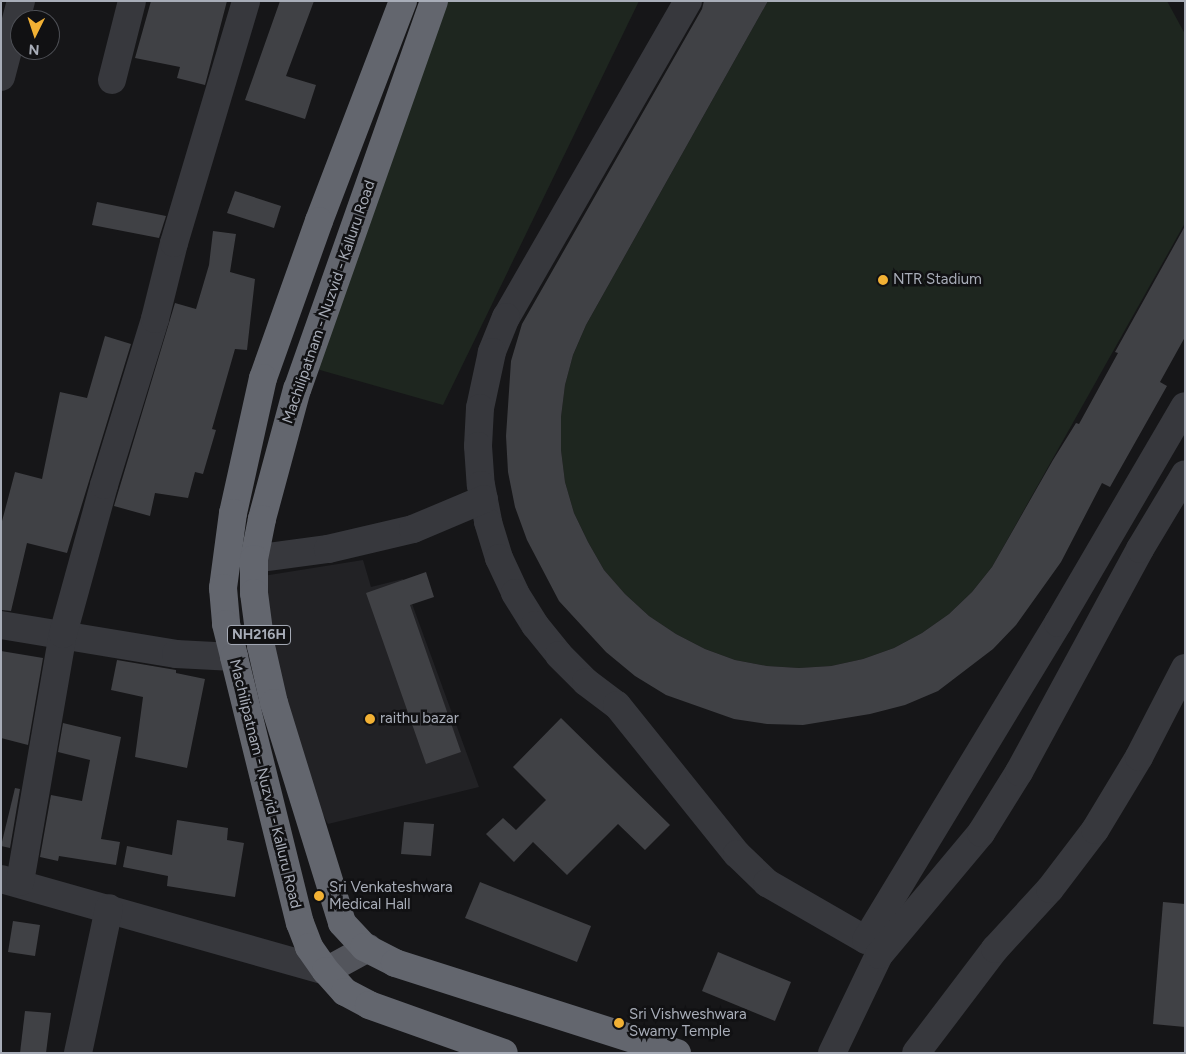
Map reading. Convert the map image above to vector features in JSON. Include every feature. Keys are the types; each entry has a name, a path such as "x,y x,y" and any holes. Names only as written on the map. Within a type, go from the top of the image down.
{"highway":[{"name":"Machilipatnam - Nuzvid - Kalluru Road","path":"403,1 319,221 263,378 226,552 223,588 226,624 300,923 309,947 345,992 369,1005 494,1051"},
{"name":"Machilipatnam - Nuzvid - Kalluru Road","path":"434,1 297,389 262,519 254,559 254,593 260,638 274,703 342,923 368,948 395,963 677,1053"}],"main road":[{"path":"326,970 368,948"}],"street":[{"path":"1,77 21,1"},
{"path":"112,80 132,1"},
{"path":"246,1 174,243 155,319 104,485 63,634 11,880 326,970"},
{"path":"688,1 506,317 492,352 480,408 478,446 488,522 500,558 515,593 535,626 559,655 586,682 617,705 737,854 767,883 866,940 1058,623 1185,406"},
{"path":"832,1053 879,955 981,834 1019,772 1177,503 1185,474"},
{"path":"254,559 328,549 413,529 484,499"},
{"path":"1,626 63,634 176,654 234,657"},
{"path":"916,1053 995,949 1050,889 1094,830 1139,757 1185,668"},
{"path":"78,1053 109,908"}],"shaded area":[{"path":"446,1 639,1 443,405 313,368"},
{"path":"768,1 1167,1 1185,34 1185,223 992,567 972,592 949,614 922,633 894,648 863,659 831,666 799,668 767,666 735,660 705,649 676,634 649,616 625,594 604,570 588,542 574,513 565,482 561,450 561,417 565,385 573,355 586,325"},
{"name":"raithu bazar","path":"363,560 371,587 403,579 479,787 328,824 302,776 271,663 263,576"}],"building":[{"path":"151,1 227,1 205,85 177,78 180,67 135,58"},
{"path":"280,1 314,1 286,76 316,85 305,119 245,100"},
{"path":"704,1 768,1 586,325 573,355 565,385 561,417 561,450 565,482 574,513 604,570 625,594 649,616 676,634 705,649 735,660 767,666 799,668 831,666 863,659 894,648 922,633 949,614 972,592 992,567 1053,460 1076,423 1079,424 1118,353 1115,352 1185,226 1185,337 1160,382 1167,386 1110,487 1102,483 1061,562 1016,625 993,649 938,691 905,705 870,714 803,725 767,724 734,719 666,695 635,676 606,652 559,601 527,540 515,507 508,472 506,436 511,361 522,324 702,9"},
{"path":"235,191 281,206 274,228 227,213"},
{"path":"97,202 166,216 159,238 92,225"},
{"path":"213,231 236,234 230,272 255,279 247,350 235,349 212,429 216,430 203,474 195,472 188,498 155,493 150,516 114,506 175,303 196,309 209,265"},
{"path":"105,336 131,344 67,553 27,543 11,611 1,610 1,525 15,472 42,479 60,392 87,398"},
{"path":"426,572 434,597 410,605 461,752 426,764 366,593"},
{"path":"1,651 43,658 28,745 1,738"},
{"path":"117,660 176,670 176,673 205,679 187,768 135,757 143,697 111,690"},
{"path":"561,718 670,825 645,850 618,824 567,875 533,842 514,862 486,834 503,818 516,830 546,800 513,767"},
{"path":"63,723 121,737 101,839 120,842 116,865 59,856 58,861 40,857 51,795 82,801 90,760 58,752"},
{"path":"15,788 20,789 10,848 1,846"},
{"path":"177,820 228,828 227,840 244,843 235,897 167,886 168,876 123,867 127,846 172,855"},
{"path":"404,822 434,824 431,856 401,854"},
{"path":"480,882 591,926 577,962 465,918"},
{"path":"1163,902 1185,904 1185,1027 1153,1024"},
{"path":"13,921 40,925 35,956 8,952"},
{"path":"718,952 791,982 775,1021 702,991"},
{"path":"25,1011 51,1013 46,1053 20,1053"}],"place":[{"name":"NTR Stadium","path":"883,280"},
{"name":"raithu bazar","path":"370,719"},
{"name":"Sri Venkateshwara Medical Hall","path":"319,896"},
{"name":"Sri Vishweshwara Swamy Temple","path":"619,1023"}]}
